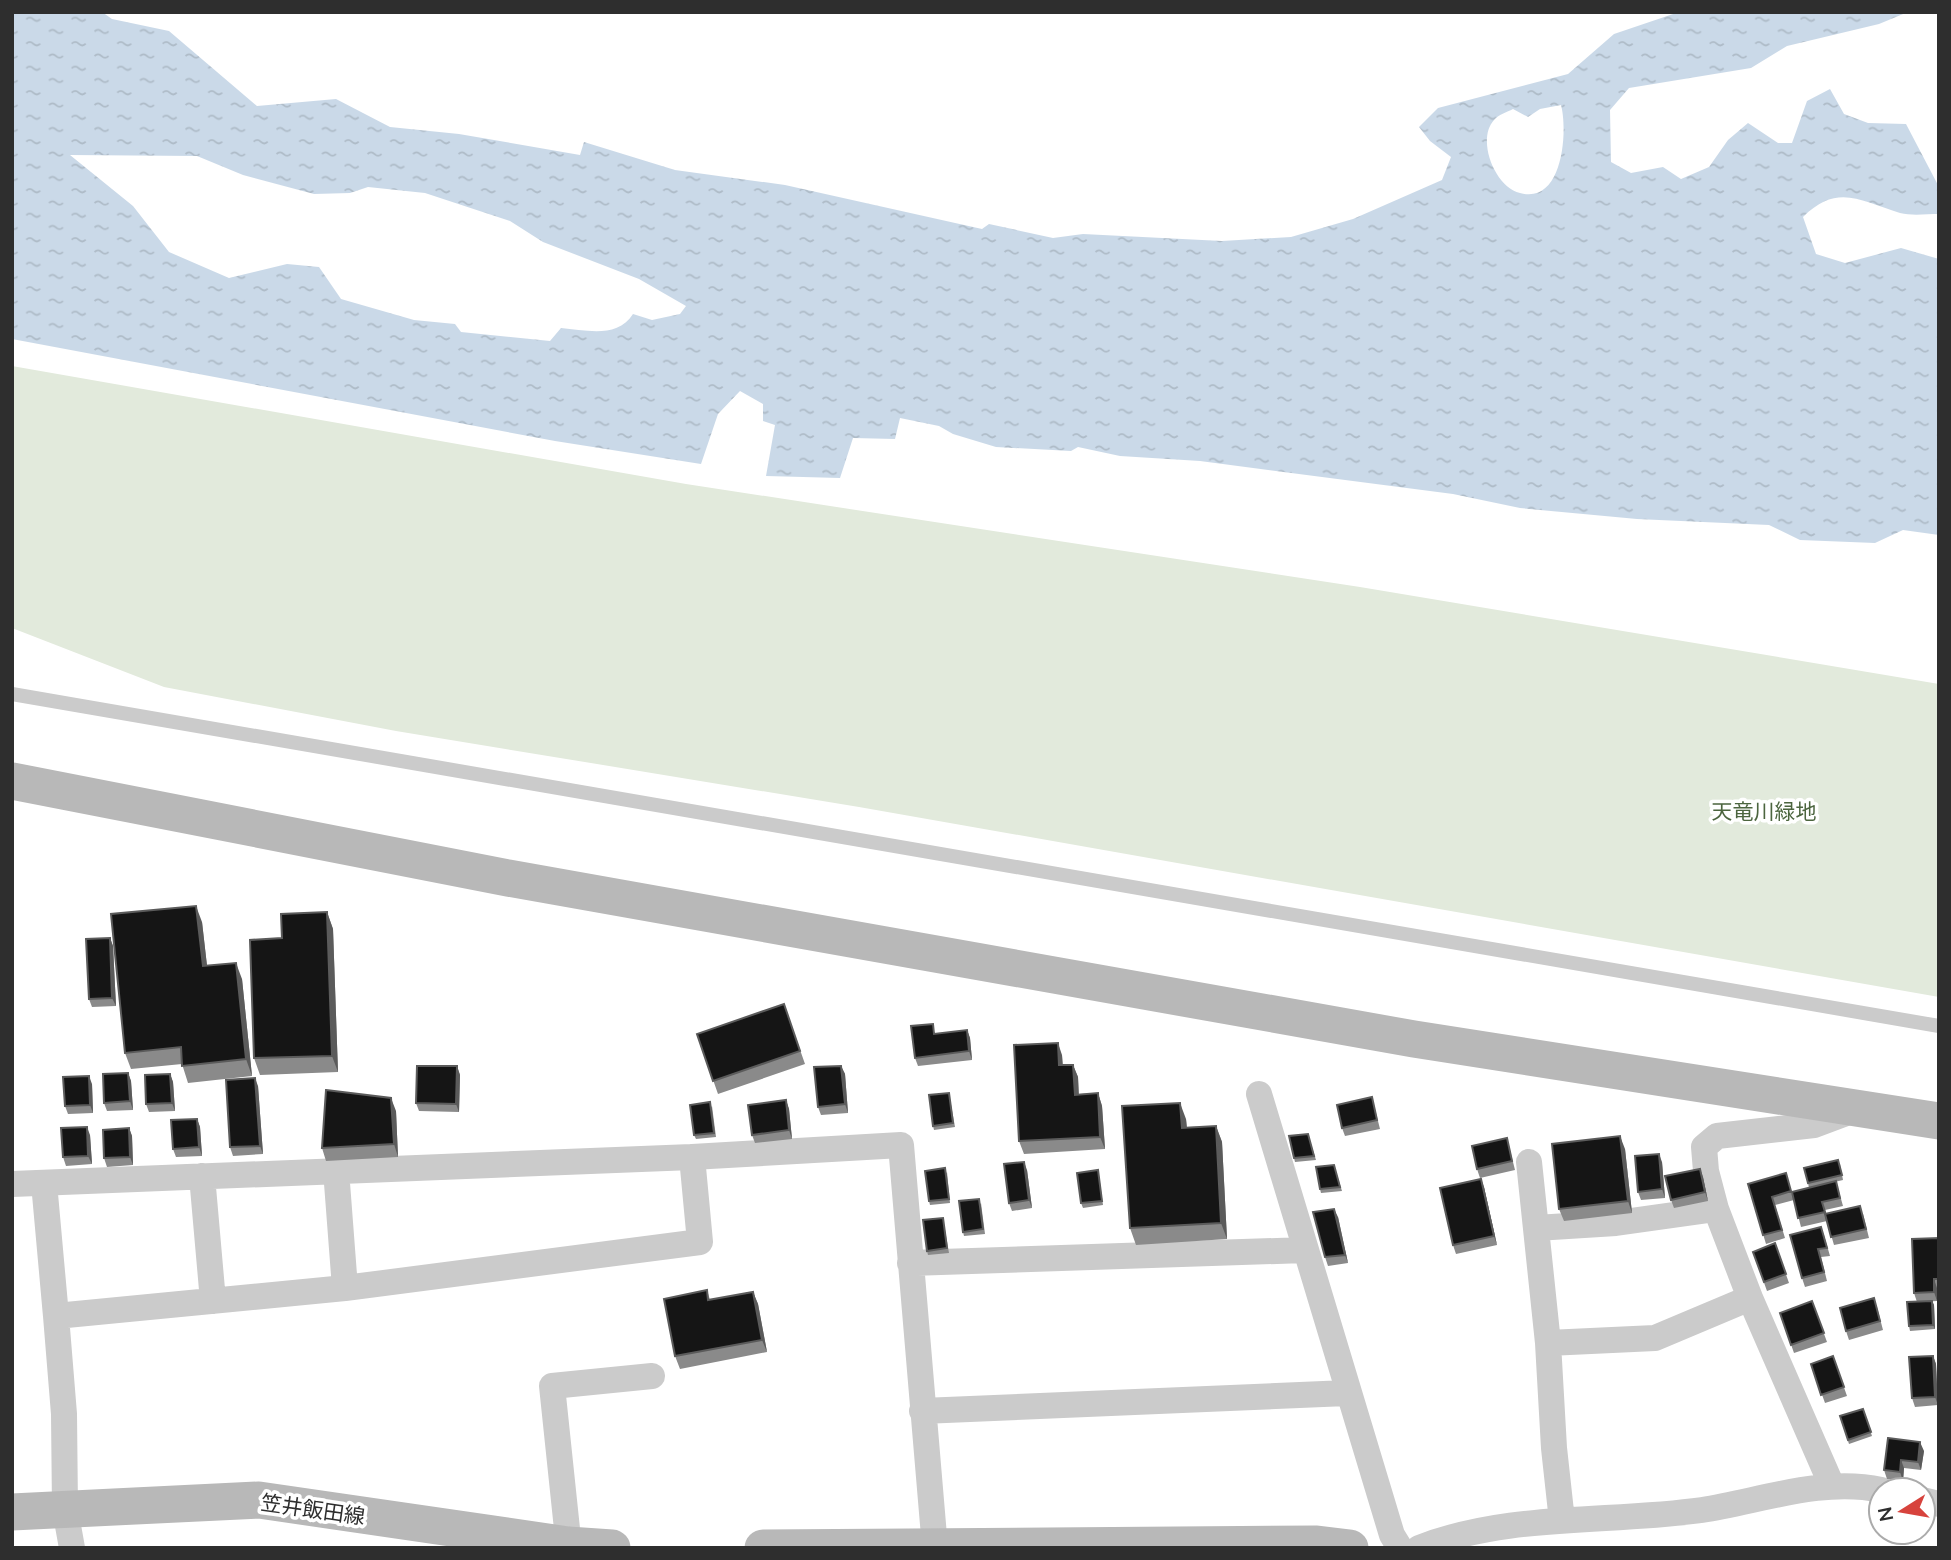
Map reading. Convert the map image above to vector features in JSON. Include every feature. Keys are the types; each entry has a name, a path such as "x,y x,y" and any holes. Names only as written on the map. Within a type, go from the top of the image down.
{"street":[{"path":"12,781 521,881 1414,1039 1854,1110 1939,1121"},
{"path":"1259,1094 1347,1393 1392,1535 1400,1548"},
{"path":"1832,1486 1750,1298 1717,1209 1706,1171 1704,1147 1717,1136 1814,1125 1854,1110"},
{"path":"12,1184 692,1157 901,1145 935,1548"},
{"path":"56,1316 345,1289 700,1242 692,1157"},
{"path":"1529,1162 1548,1342 1554,1448 1562,1521"},
{"path":"336,1170 345,1289"},
{"path":"202,1176 213,1301"},
{"path":"44,1183 64,1414 65,1509 72,1548"},
{"path":"1536,1227 1616,1223 1717,1209"},
{"path":"909,1263 1305,1251"},
{"path":"1548,1342 1655,1338 1750,1298"},
{"path":"568,1547 552,1386 652,1376"},
{"path":"922,1411 1347,1393"},
{"path":"1419,1548 1452,1535 1562,1521 1701,1510 1832,1486 1867,1489"},
{"name":"笠井飯田線","path":"12,1512 259,1500 568,1547 612,1548"},
{"path":"763,1548 1317,1544 1350,1548"}],"lane":[{"path":"12,694 1939,1026"}],"green space":[{"name":"天竜川緑地","path":"12,366 686,484 1360,587 1939,684 1939,997 859,807 396,731 164,687 12,628"}],"water":[{"path":"12,12 102,12 112,19 169,31 257,106 336,99 390,127 459,134 580,155 584,142 675,170 785,185 982,229 989,224 1053,238 1083,234 1222,241 1291,237 1353,219 1442,180 1451,157 1430,141 1419,127 1438,108 1568,74 1614,34 1679,12 1908,12 1879,24 1787,46 1751,68 1629,88 1610,110 1611,162 1631,173 1663,167 1681,179 1709,167 1728,140 1748,123 1778,143 1792,143 1807,101 1830,89 1844,114 1868,123 1906,124 1939,187 1939,214 1905,214 1861,200 1839,198 1827,200 1803,217 1816,254 1845,263 1901,248 1939,259 1939,535 1903,530 1875,543 1800,540 1769,525 1637,519 1520,508 1453,494 1200,461 1120,456 1078,447 1071,451 996,447 953,434 939,426 900,418 895,439 853,438 840,478 766,476 775,425 763,421 763,404 740,391 718,414 701,464 555,441 12,339","holes":["1561,105 1564,131 1554,177 1546,188 1534,194 1511,189 1496,173 1488,150 1487,139 1494,120 1513,109 1528,117 1540,109","70,155 197,156 243,175 314,194 350,193 368,187 425,193 510,221 543,242 639,279 686,306 680,314 652,320 633,314 619,327 610,330 561,328 550,341 461,332 455,324 414,320 341,299 319,267 287,264 229,278 169,252 133,206"]}],"building":[{"path":"196,906 203,966 236,963 246,1059 182,1066 181,1047 125,1053 111,914"},
{"path":"327,912 332,1056 254,1058 250,940 282,938 281,914"},
{"path":"110,938 112,998 89,999 86,939"},
{"path":"784,1004 800,1051 713,1081 697,1034"},
{"path":"933,1024 934,1034 967,1030 969,1051 915,1058 911,1026"},
{"path":"1058,1043 1059,1065 1073,1065 1075,1095 1098,1093 1100,1137 1019,1141 1014,1045"},
{"path":"417,1066 457,1066 456,1104 416,1103"},
{"path":"841,1066 845,1104 818,1107 814,1067"},
{"path":"128,1073 130,1101 104,1103 103,1074"},
{"path":"170,1074 172,1103 146,1104 145,1075"},
{"path":"89,1076 90,1105 65,1106 63,1077"},
{"path":"255,1078 260,1146 230,1147 226,1080"},
{"path":"326,1090 391,1098 394,1144 322,1148"},
{"path":"949,1093 953,1123 933,1126 929,1095"},
{"path":"1372,1097 1377,1120 1342,1128 1337,1105"},
{"path":"786,1100 789,1130 752,1135 748,1105"},
{"path":"710,1102 714,1133 694,1135 690,1105"},
{"path":"1180,1103 1182,1128 1216,1126 1221,1223 1130,1228 1122,1106"},
{"path":"197,1119 199,1147 173,1149 171,1120"},
{"path":"87,1127 88,1156 63,1157 61,1128"},
{"path":"129,1128 130,1157 104,1158 103,1130"},
{"path":"1308,1134 1314,1156 1294,1158 1289,1136"},
{"path":"1620,1136 1628,1201 1559,1209 1552,1144"},
{"path":"1507,1138 1512,1161 1477,1169 1472,1146"},
{"path":"1659,1154 1662,1189 1638,1192 1635,1156"},
{"path":"1838,1160 1842,1175 1808,1183 1804,1168"},
{"path":"1024,1162 1029,1200 1009,1203 1004,1164"},
{"path":"1334,1165 1340,1187 1320,1189 1316,1167"},
{"path":"945,1168 949,1199 929,1201 925,1171"},
{"path":"1700,1169 1705,1192 1671,1200 1665,1176"},
{"path":"1098,1170 1102,1201 1081,1203 1077,1173"},
{"path":"1786,1173 1791,1191 1772,1197 1782,1230 1763,1235 1748,1184"},
{"path":"1481,1179 1494,1236 1453,1245 1440,1188"},
{"path":"1836,1181 1840,1198 1822,1202 1825,1212 1798,1218 1792,1192"},
{"path":"979,1199 983,1229 963,1232 959,1201"},
{"path":"1860,1206 1866,1229 1831,1237 1825,1214"},
{"path":"1334,1209 1345,1255 1325,1257 1313,1212"},
{"path":"943,1218 947,1248 927,1251 923,1220"},
{"path":"1821,1227 1827,1248 1818,1249 1824,1272 1802,1278 1790,1235"},
{"path":"1939,1238 1939,1279 1934,1279 1934,1292 1914,1293 1912,1239"},
{"path":"1775,1243 1786,1274 1764,1282 1753,1252"},
{"path":"707,1290 708,1300 753,1292 762,1340 675,1356 664,1299"},
{"path":"1874,1298 1880,1321 1846,1331 1840,1308"},
{"path":"1812,1301 1824,1333 1791,1345 1780,1313"},
{"path":"1932,1301 1933,1325 1909,1326 1907,1302"},
{"path":"1833,1356 1844,1387 1821,1395 1811,1364"},
{"path":"1933,1356 1935,1397 1912,1398 1909,1357"},
{"path":"1863,1409 1871,1432 1848,1440 1840,1416"},
{"path":"1888,1438 1920,1442 1918,1462 1901,1460 1900,1472 1884,1470"}]}
